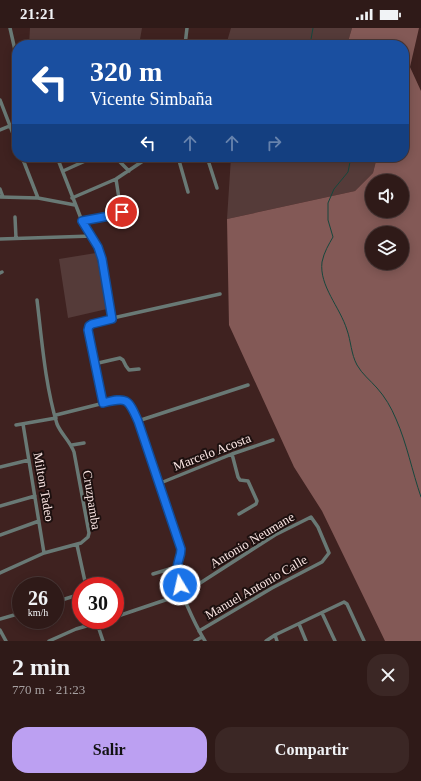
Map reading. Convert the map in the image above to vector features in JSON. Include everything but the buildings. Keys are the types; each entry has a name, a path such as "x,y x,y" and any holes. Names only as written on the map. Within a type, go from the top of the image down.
{"street":[{"path":"10,28 13,40"},
{"path":"186,40 187,28"},
{"path":"0,100 12,131"},
{"path":"0,130 10,126"},
{"path":"24,162 38,198"},
{"path":"59,162 82,221 98,247 102,259 112,319"},
{"path":"63,171 83,162"},
{"path":"120,162 129,171"},
{"path":"72,198 116,179 142,162"},
{"path":"179,162 188,192"},
{"path":"209,162 217,188"},
{"path":"82,221 122,212 116,179"},
{"path":"0,189 1,197 38,198 75,205"},
{"path":"15,217 16,238"},
{"path":"0,239 92,236"},
{"path":"103,403 88,328 95,322 220,294"},
{"name":"Cruzpamba","path":"37,300 49,391 58,426 72,445 87,518 89,533 88,538 76,545 84,577"},
{"path":"94,364 120,358 130,370 139,369"},
{"path":"138,421 248,385"},
{"path":"16,425 56,417 120,399 126,400 132,406 181,549 181,556 176,567 177,576 183,594 203,639 195,641"},
{"name":"Milton Tadeo","path":"23,424 44,553"},
{"name":"Marcelo Acosta","path":"158,484 232,454 273,440"},
{"path":"72,445 84,443"},
{"path":"232,454 238,478 240,480 248,481 257,501 256,504 239,514"},
{"path":"0,467 29,460"},
{"path":"0,506 35,496"},
{"name":"Manuel Antonio Calle","path":"199,631 272,588 322,562 329,553 312,517"},
{"name":"Antonio Neumane","path":"124,614 183,594 275,535 312,517"},
{"path":"0,535 39,521"},
{"path":"0,574 44,553 76,545"},
{"path":"153,574 176,567"},
{"path":"266,641 344,602 347,604 364,641"},
{"path":"322,612 335,641"},
{"path":"0,619 12,616"},
{"path":"298,624 306,641"},
{"path":"49,641 76,629"},
{"path":"99,629 103,641"},
{"path":"0,630 6,641"},
{"path":"275,636 277,641"}],"shaded area":[{"path":"30,28 142,28 140,40 29,40"},
{"path":"231,28 352,28 348,40 227,40"},
{"path":"352,28 419,28 410,67 421,91 421,641 385,641 322,511 294,467 229,325 227,219 355,191 365,181 365,218 409,218 409,174 372,174 376,162 409,162 409,40 348,40"},
{"path":"231,162 376,162 373,173 365,174 365,181 355,191 227,219"},
{"path":"96,253 107,309 68,318 59,259"}],"waterway":[{"path":"311,40 313,28"},
{"path":"350,162 348,172 334,189 328,203 328,220 333,237 325,252 322,262 322,271 327,288 344,321 353,356 357,365 388,402 400,428 421,497"}],"route":[{"path":"122,212 120,214 82,221 98,247 102,259 112,319 95,322 89,326 88,330 103,403 120,399 126,400 132,406 138,421 181,549 181,556 176,567 180,585"}]}
